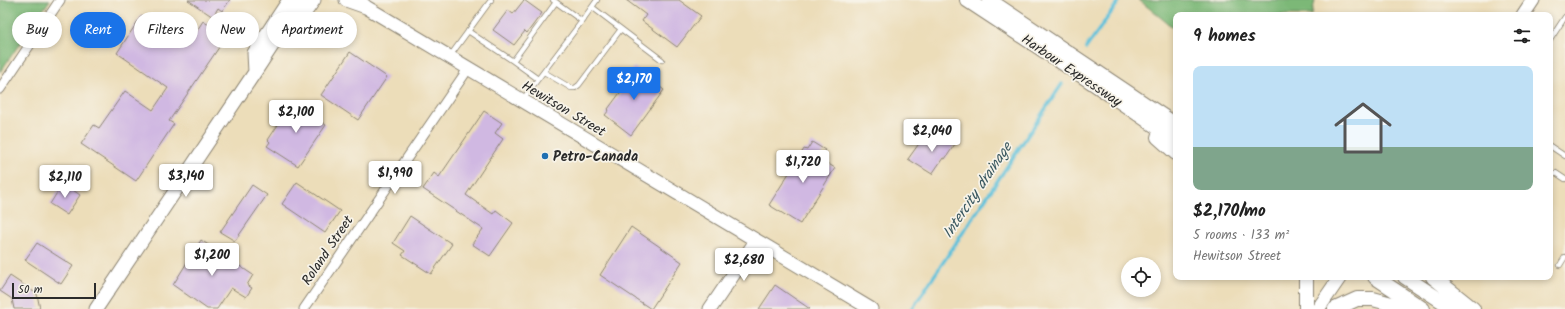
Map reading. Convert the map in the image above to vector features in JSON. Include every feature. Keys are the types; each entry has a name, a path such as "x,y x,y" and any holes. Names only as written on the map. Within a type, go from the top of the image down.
{"main road":[{"name":"Harbour Expressway","path":"967,0 1173,138"},
{"name":"Harbour Expressway","path":"989,0 1173,123"},
{"path":"1106,92 1173,150"},
{"path":"1306,280 1306,309"},
{"path":"1380,280 1423,309"},
{"path":"1410,280 1454,309"},
{"path":"1436,280 1473,309"},
{"path":"1335,309 1357,299 1373,299 1410,309"}],"street":[{"path":"0,89 60,0"},
{"path":"96,309 302,0"},
{"path":"255,72 269,65 314,0"},
{"name":"Hewitson Street","path":"346,0 362,3 468,69 871,309"},
{"path":"1525,12 1533,0"},
{"path":"255,72 254,53 285,3"},
{"name":"Roland Street","path":"304,309 468,69"},
{"path":"710,309 756,241"},
{"path":"1318,309 1338,280"}],"lane":[{"path":"449,57 491,0"},
{"path":"522,101 598,0"},
{"path":"513,61 554,1 582,21"},
{"path":"592,7 662,60"},
{"path":"1553,35 1565,17"},
{"path":"544,72 571,88 574,88 579,85 621,29"},
{"path":"468,31 538,79"},
{"path":"1553,148 1565,156"},
{"path":"1556,173 1565,179"},
{"path":"1560,265 1565,257"}],"green space":[{"path":"0,0 50,0 42,12 12,12 12,48 17,48 0,72"},
{"path":"1139,0 1315,0 1313,12 1173,12 1173,28"}],"building":[{"path":"188,0 230,0 222,11 218,8 216,12 206,12"},
{"path":"524,0 542,13 527,33 525,31 514,45 493,30 508,10 513,14"},
{"path":"626,0 679,0 701,16 677,47 642,21 646,15"},
{"path":"203,21 206,23 206,48 219,48 169,121 174,124 136,181 81,144 94,125 99,128 125,91 153,110 168,88 117,53 120,48 126,48 126,39 134,27 134,48 198,48 198,29"},
{"path":"350,52 387,77 358,120 321,95"},
{"path":"634,67 664,90 631,135 605,115 622,90 619,88 623,82 622,81"},
{"path":"295,104 326,125 298,166 267,146 270,142 268,140 291,105 293,107"},
{"path":"484,111 502,123 495,133 503,139 466,195 493,214 496,210 513,223 490,256 472,244 483,229 423,189 434,173 439,177"},
{"path":"951,134 959,138 945,159 943,158 932,174 908,159 923,138 932,145 938,137 946,142"},
{"path":"812,142 825,150 819,158 835,168 800,224 769,205 804,149 807,150"},
{"path":"297,182 340,211 325,233 282,204"},
{"path":"63,183 80,195 67,215 50,204"},
{"path":"252,185 267,195 235,241 220,232"},
{"path":"410,216 452,244 431,274 402,255 405,251 393,243"},
{"path":"631,227 682,262 651,309 600,275"},
{"path":"201,240 253,275 247,285 252,288 246,297 231,288 217,309 207,309 173,285"},
{"path":"37,243 73,266 61,284 25,260"},
{"path":"10,276 37,294 40,309 14,309 12,299 0,291"},
{"path":"775,285 810,309 759,309"}],"waterway":[{"name":"Intercity drainage","path":"1086,48 1120,0"},
{"name":"Intercity drainage","path":"912,309 1062,84"}],"place":[{"name":"Petro-Canada","path":"545,156"}]}
